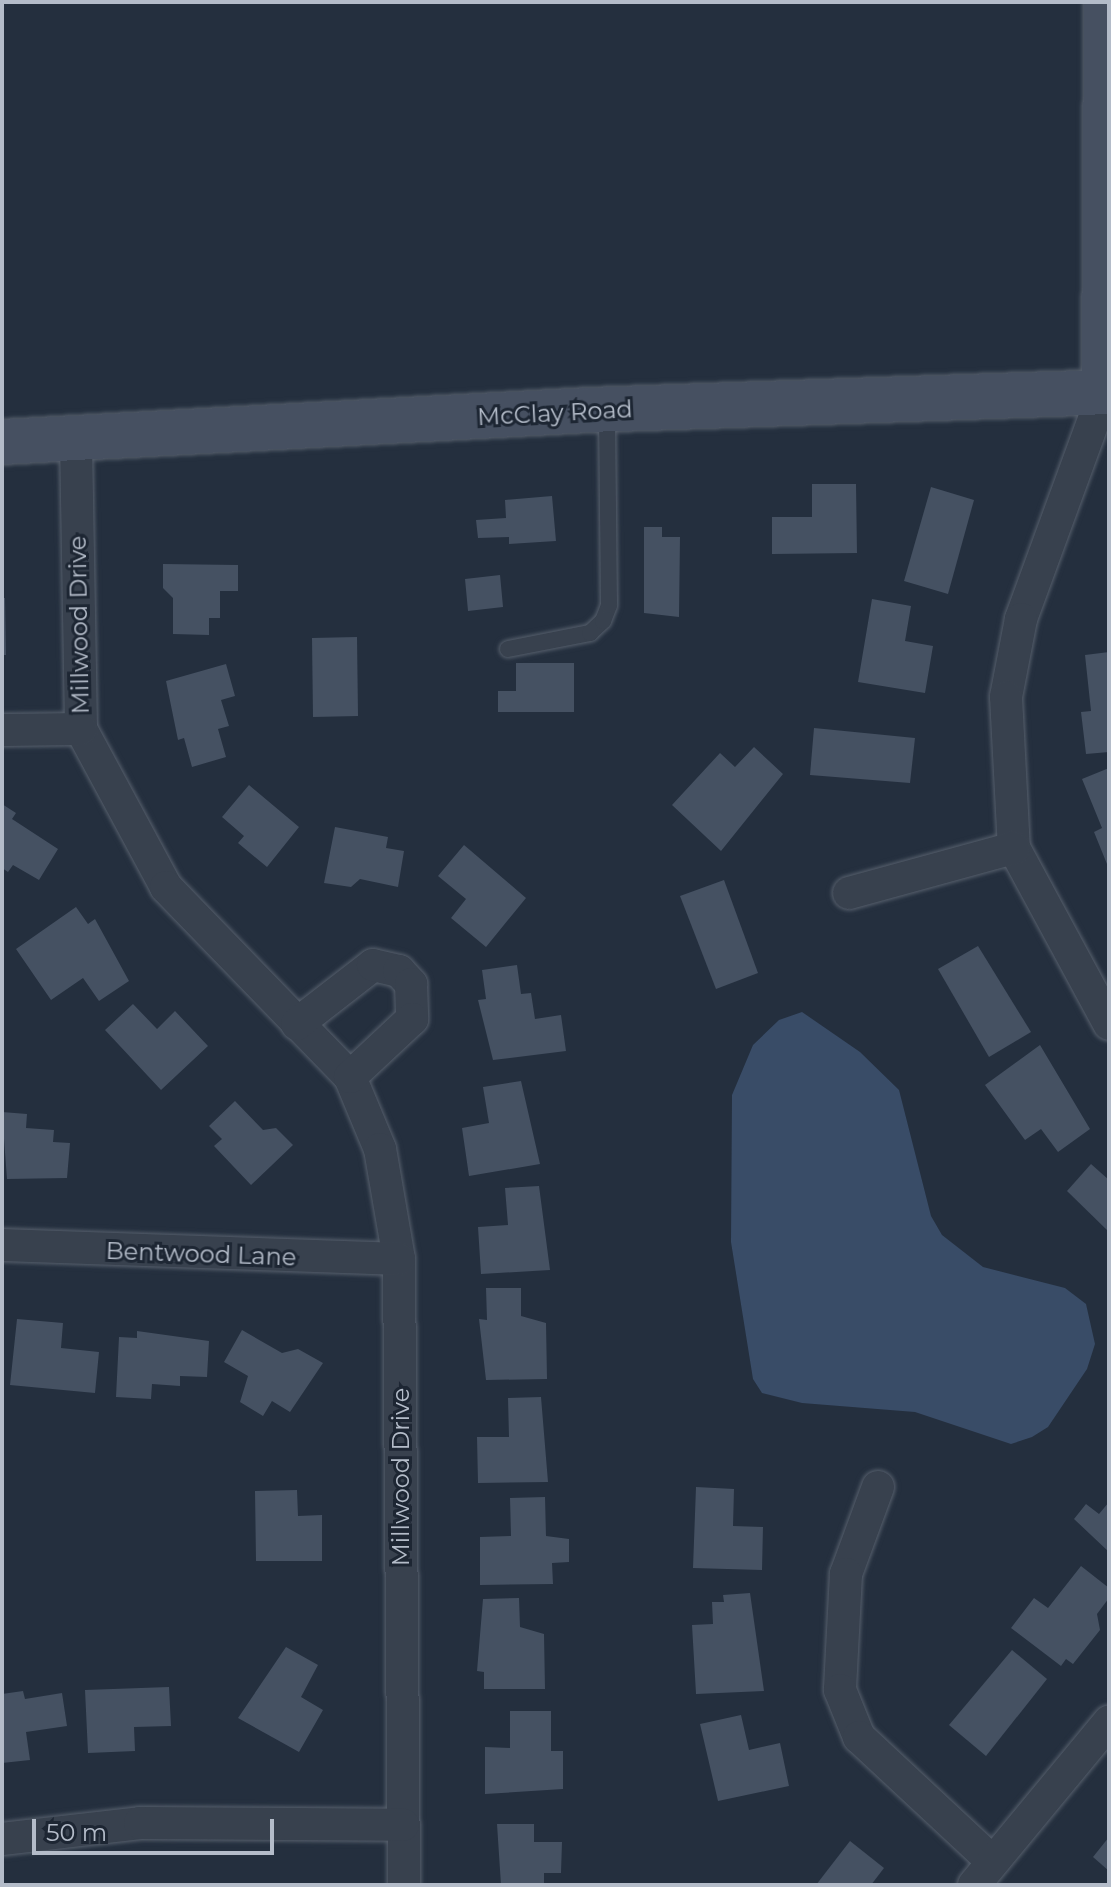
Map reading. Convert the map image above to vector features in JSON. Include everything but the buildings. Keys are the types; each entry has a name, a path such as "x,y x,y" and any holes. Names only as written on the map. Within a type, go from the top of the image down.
{"main road":[{"path":"1106,2 1107,392"},
{"name":"McClay Road","path":"2,442 76,441 607,410 1107,392"}],"street":[{"path":"1107,392 1021,619 1006,697 1014,848 1109,1024"},
{"name":"Millwood Drive","path":"76,441 81,729 166,887 350,1077 380,1149 399,1259 404,1885"},
{"path":"2,730 81,729"},
{"path":"849,893 1014,848"},
{"path":"297,1024 373,965 399,971 411,984 412,1019 350,1077"},
{"name":"Bentwood Lane","path":"2,1245 399,1259"},
{"path":"878,1487 846,1574 840,1690 859,1737 983,1873 1109,1722"},
{"path":"2,1839 140,1823 403,1825"}],"lane":[{"path":"508,649 590,633 603,621 609,605 607,410"}],"water":[{"path":"802,1012 860,1052 899,1090 931,1216 942,1235 983,1267 1065,1288 1086,1304 1095,1344 1087,1369 1048,1427 1032,1437 1011,1444 915,1412 802,1403 762,1393 753,1379 731,1242 732,1095 753,1045 779,1020"}]}
